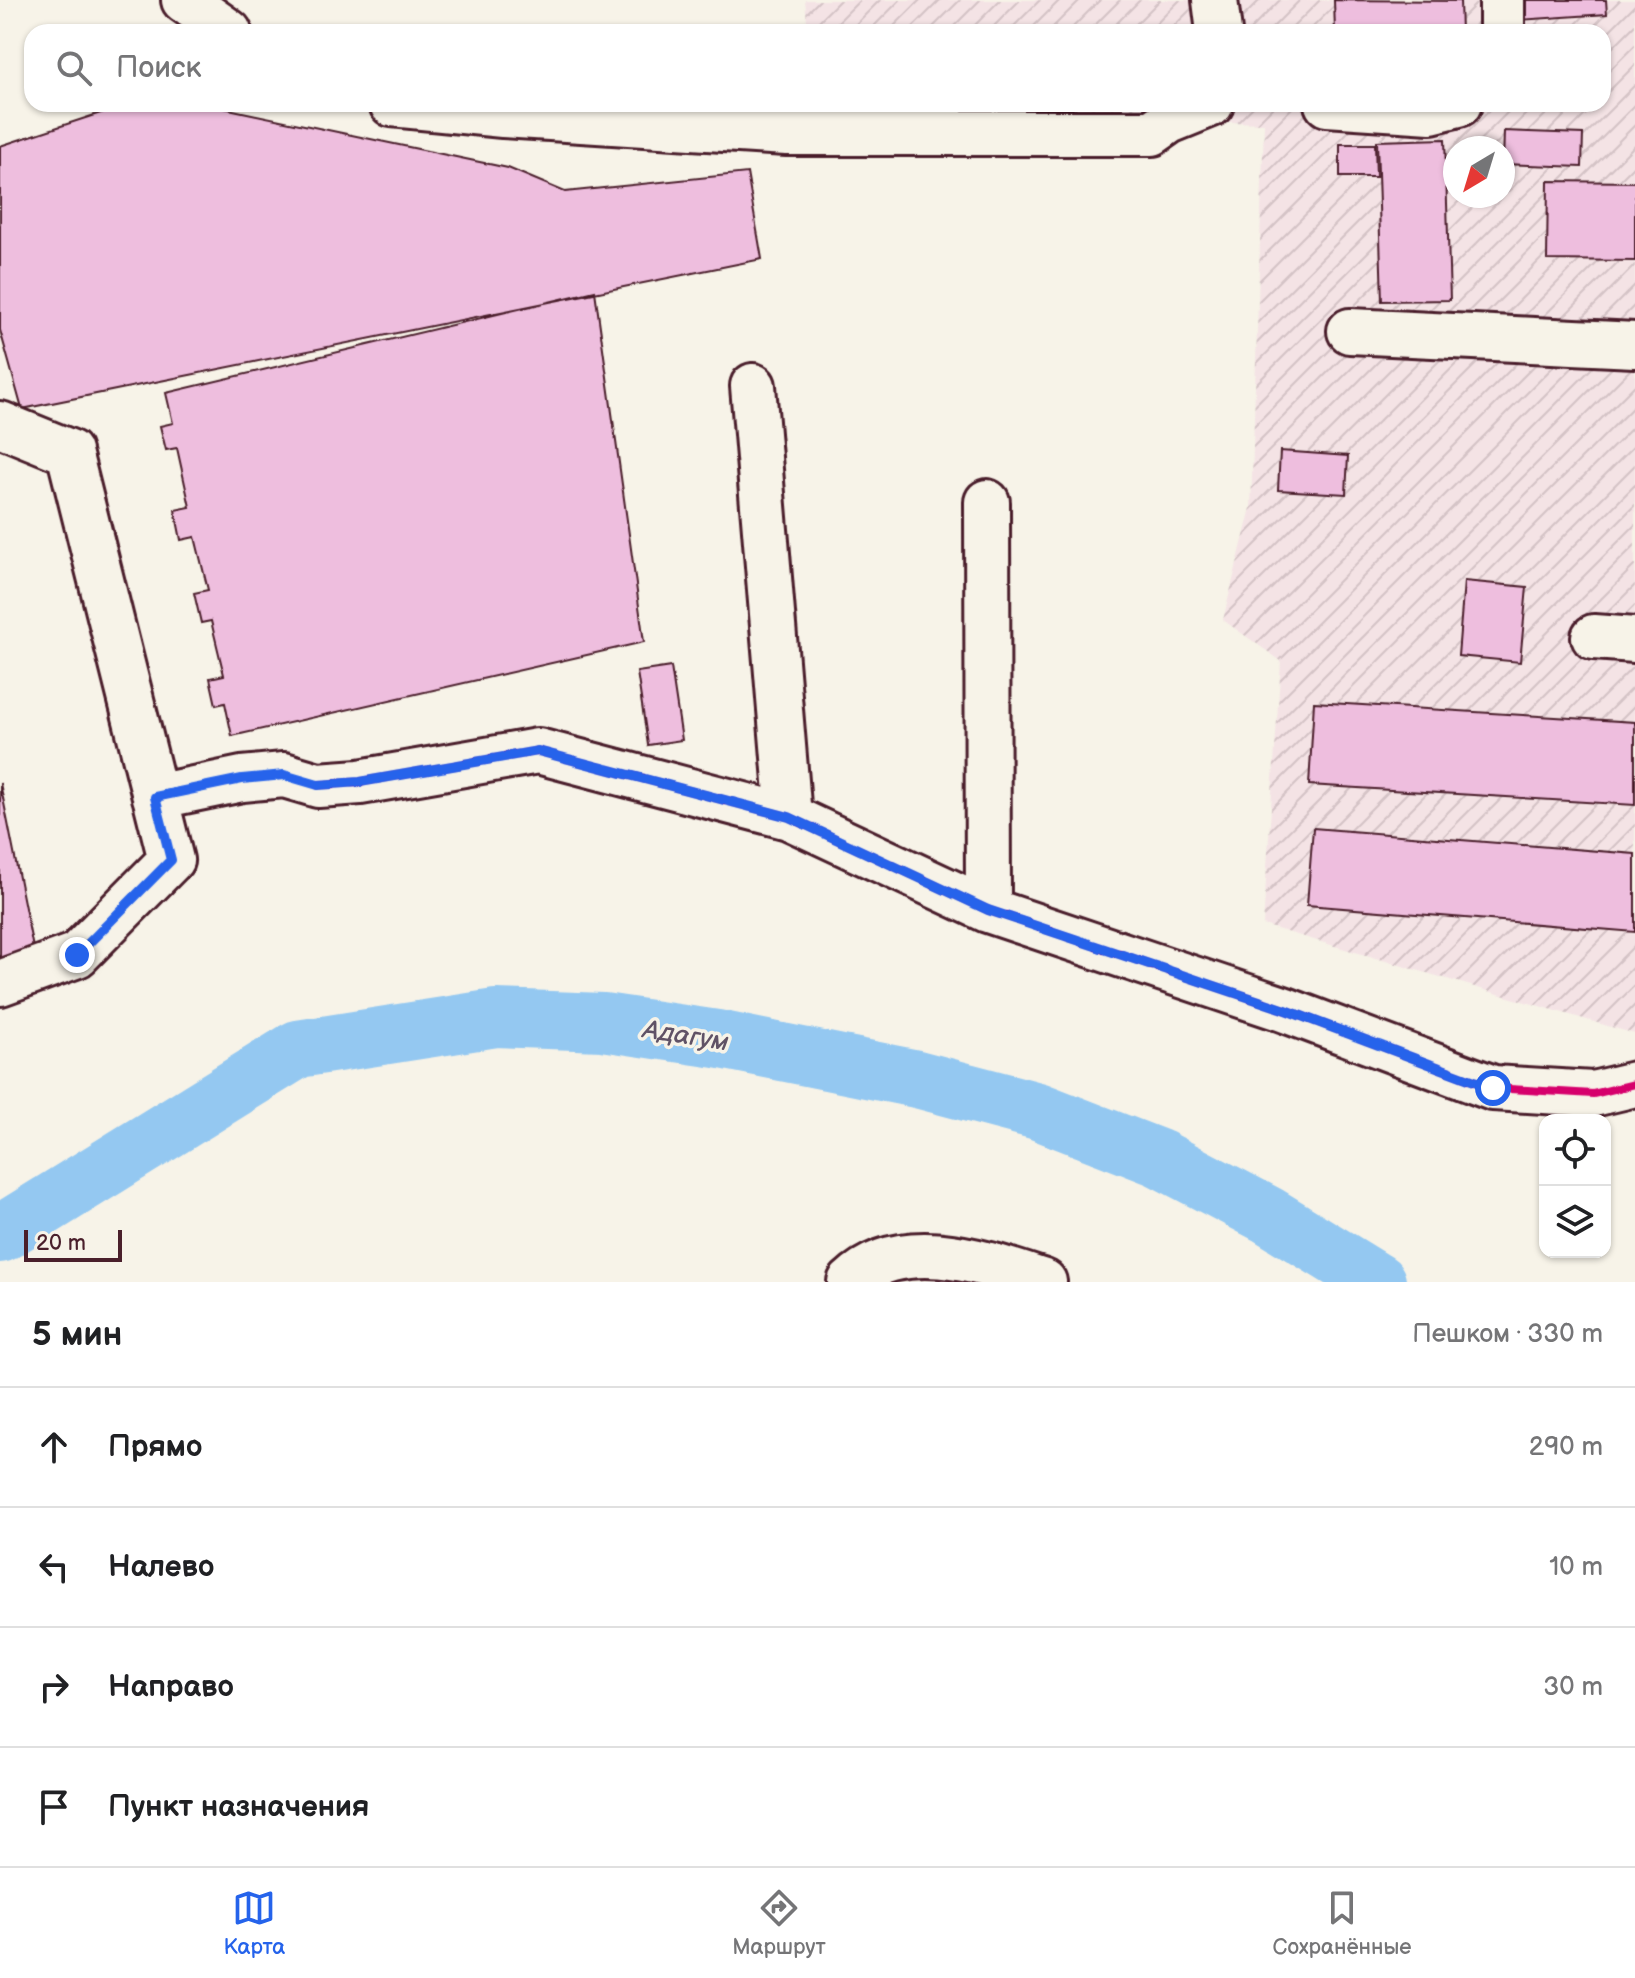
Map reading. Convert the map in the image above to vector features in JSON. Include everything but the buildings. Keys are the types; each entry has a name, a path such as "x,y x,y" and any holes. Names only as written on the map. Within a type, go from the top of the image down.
{"street":[{"path":"184,0 218,24"},
{"path":"1215,0 1218,24"},
{"path":"1502,0 1502,24"},
{"path":"473,112 834,133 1152,133 1169,121 1191,112"},
{"path":"1350,331 1635,345"},
{"path":"753,386 789,817"},
{"path":"0,424 69,452 171,860 77,955 0,983"},
{"path":"987,502 988,910"},
{"path":"155,797 242,779 284,775 318,785 360,782 538,751 789,817 988,910 1283,1009 1493,1088 1593,1094 1635,1084"},
{"path":"850,1282 864,1269 928,1254 980,1261 1044,1282"}],"shaded area":[{"path":"805,0 1635,0 1635,1034 1263,925 1281,661 1223,620 1251,508 1264,123 883,112 1611,112 1611,24 807,24"}],"waterway":[{"name":"Адагум","path":"0,1234 298,1049 496,1018 603,1022 717,1039 917,1079 1038,1111 1159,1158 1268,1215 1377,1282"}],"cycle path":[{"path":"318,785 360,782 538,751 789,817 988,910 1283,1009 1493,1088 1593,1094 1635,1084"}],"route":[{"path":"77,955 171,860 155,797 242,779 284,775 318,785 360,782 538,751 789,817 988,910 1283,1009 1493,1088"}]}
